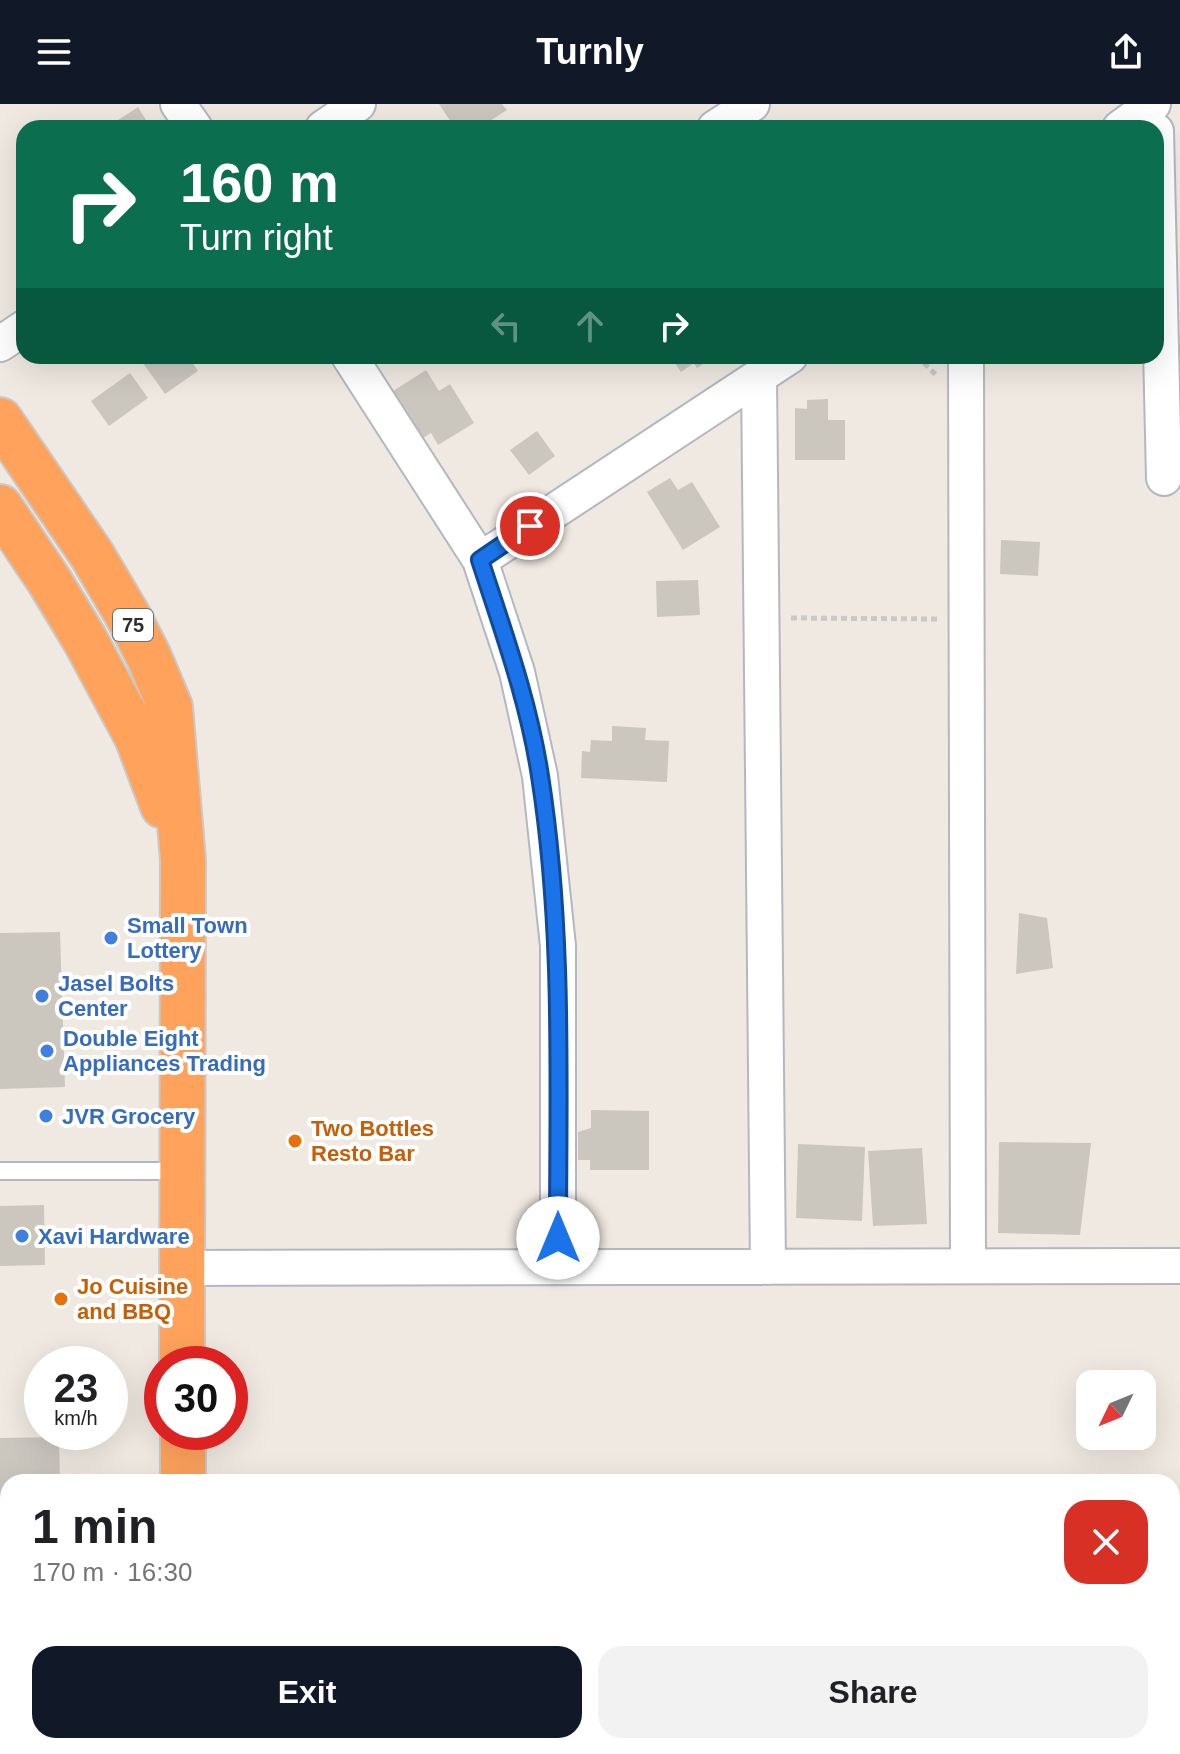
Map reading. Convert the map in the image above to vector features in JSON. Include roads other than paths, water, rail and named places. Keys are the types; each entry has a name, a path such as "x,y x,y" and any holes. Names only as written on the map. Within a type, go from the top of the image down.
{"highway":[{"name":"75","path":"0,420 92,555 128,616 170,707 183,860 182,1346"},
{"name":"75","path":"0,507 23,553 85,640 137,737 183,860"},
{"path":"183,1450 183,1474"}],"street":[{"path":"335,120 358,104"},
{"path":"727,120 752,104"},
{"path":"1132,120 1156,104 1180,112"},
{"path":"360,364 480,560 517,672 540,776 558,946 558,1267"},
{"path":"480,560 778,364"},
{"path":"966,364 968,1266"},
{"path":"1161,364 1164,478"},
{"path":"759,376 768,1267"},
{"path":"182,1268 1180,1266"}],"lane":[{"path":"0,1171 181,1171"}],"place":[{"name":"Small Town Lottery","path":"111,938"},
{"name":"Jasel Bolts Center","path":"42,996"},
{"name":"Double Eight Appliances Trading","path":"47,1051"},
{"name":"JVR Grocery","path":"46,1116"},
{"name":"Two Bottles Resto Bar","path":"295,1141"},
{"name":"Xavi Hardware","path":"22,1236"},
{"name":"Jo Cuisine and BBQ","path":"61,1299"}]}
